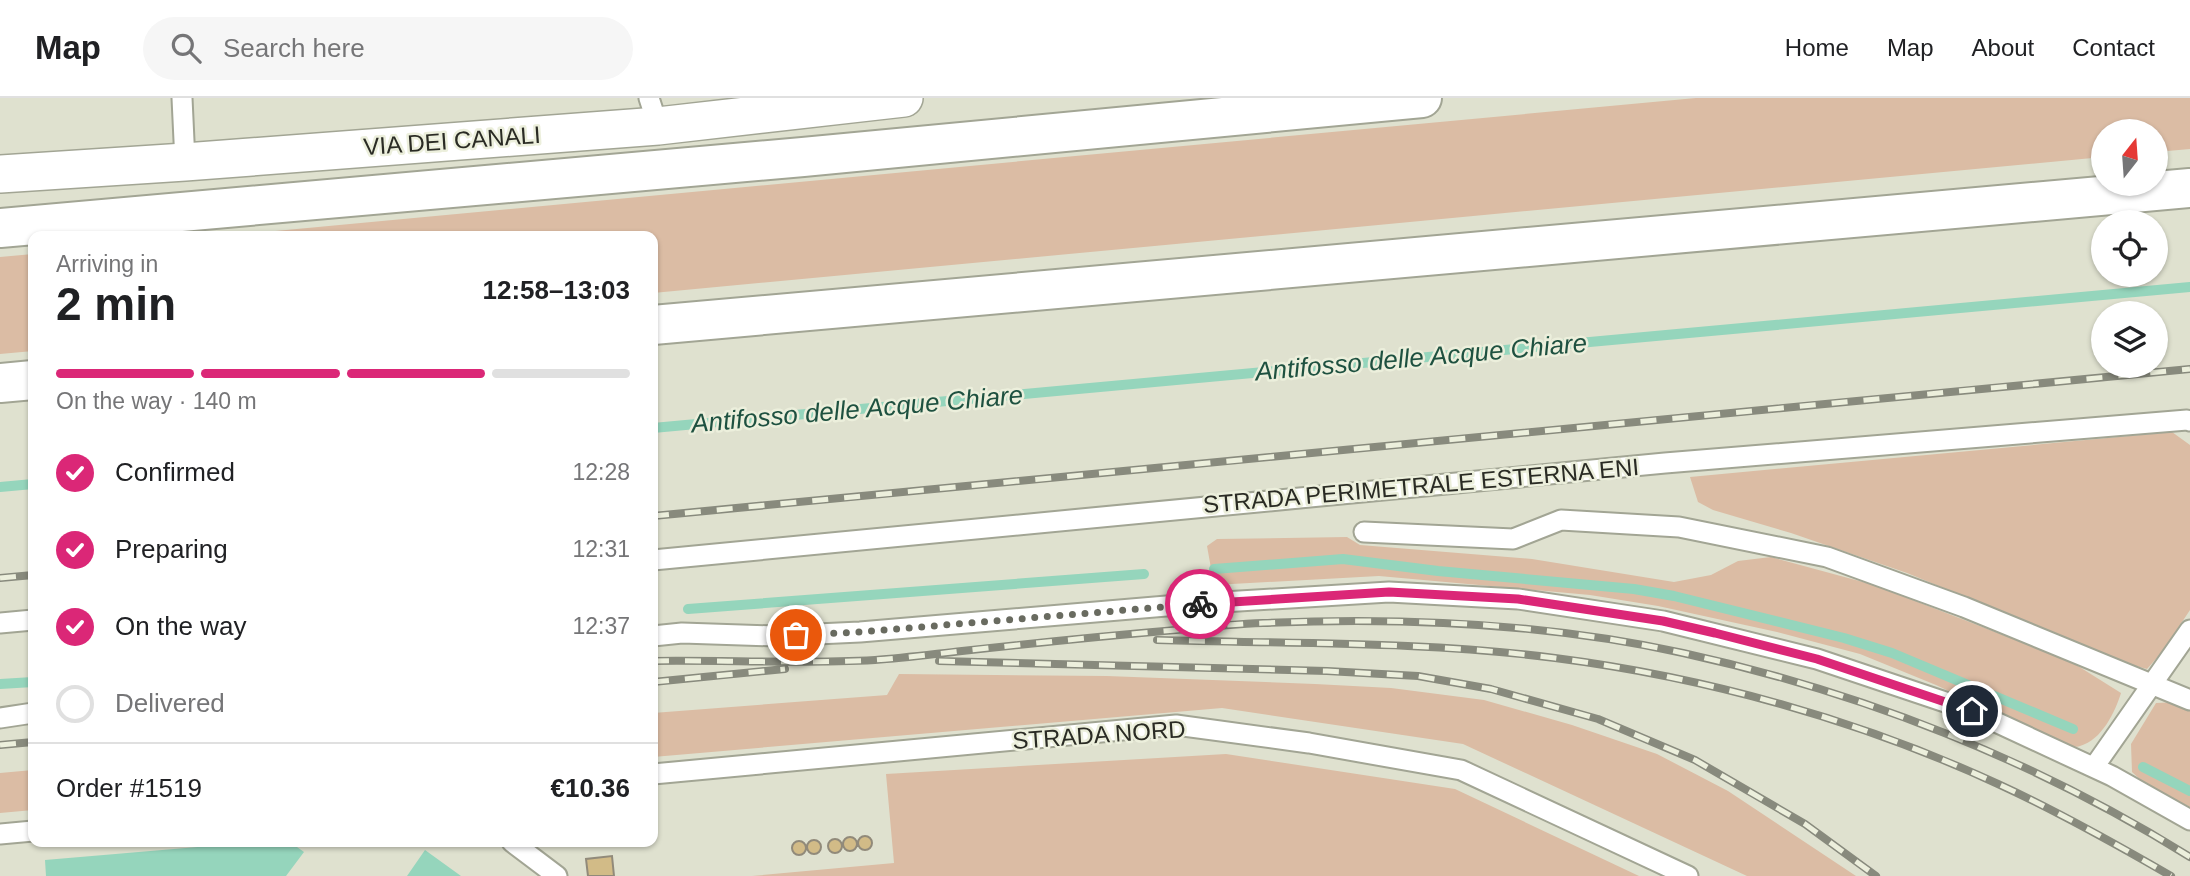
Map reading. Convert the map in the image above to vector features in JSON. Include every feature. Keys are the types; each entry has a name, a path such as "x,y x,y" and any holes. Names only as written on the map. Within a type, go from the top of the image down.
{"highway":[{"path":"0,228 803,157 1422,98"},
{"path":"658,325 2190,188"},
{"path":"0,383 28,380"}],"street":[{"name":"VIA DEI CANALI","path":"0,174 185,162 654,112 904,98"}],"lane":[{"path":"182,98 185,162"},
{"name":"STRADA PERIMETRALE ESTERNA ENI","path":"658,559 1665,463 2187,419 2190,421"},
{"path":"1364,532 1513,539 1561,520 1679,527 1827,556 1964,607 2190,700"},
{"path":"658,635 682,633 775,636 860,632 1190,604 1389,592 1518,599 1663,621 1817,659 1972,711 2094,767 2190,820"},
{"path":"0,623 28,620"},
{"path":"2094,767 2190,630"},
{"path":"0,718 28,714"},
{"name":"STRADA NORD","path":"658,774 1176,725 1309,743 1461,770 1688,876"},
{"path":"0,834 28,831"},
{"path":"519,847 557,876"}],"shaded area":[{"path":"1696,98 2190,98 2190,149 2168,151 2168,119 2091,119 2091,158 658,293 658,231 274,231"},
{"path":"28,254 28,351 0,354 0,257"},
{"path":"2172,432 2190,445 2190,610 2162,652 2147,669 1907,573 1791,533 1713,510 1698,502 1690,477"},
{"path":"1347,537 1360,545 1532,559 1674,582 1711,575 1738,561 1771,557 1874,585 2070,661 2121,693 2101,732 2088,743 2074,747 2063,745 1936,685 1860,654 1777,632 1658,606 1590,595 1379,576 1214,585 1207,546 1217,539"},
{"path":"899,674 1107,676 1315,684 1391,688 1484,700 1572,725 1657,754 1728,791 1856,876 1747,876 1463,744 1222,708 658,757 658,713 887,695"},
{"path":"2179,702 2190,708 2190,807 2145,784 2132,772 2131,744 2156,703"},
{"path":"1226,754 1455,789 1639,876 752,876 894,863 886,774"},
{"path":"28,770 28,810 0,813 0,773"},
{"path":"198,847 297,847 304,852 286,876 46,876 45,860"},
{"path":"425,850 461,876 407,876"}],"building":[{"path":"865,836 870,838 870,848 865,850 860,848 858,843 860,838"},
{"path":"850,837 855,839 855,849 850,851 845,849 843,844 845,839"},
{"path":"835,839 840,841 840,851 835,853 830,851 828,846 830,841"},
{"path":"814,840 819,842 819,852 814,854 809,852 807,847 809,842"},
{"path":"799,841 804,843 804,853 799,855 794,853 792,848 794,843"},
{"path":"612,856 614,876 588,876 586,859"}],"waterway":[{"name":"Antifosso delle Acque Chiare","path":"658,428 2190,287"},
{"name":"Antifosso delle Acque Chiare","path":"0,487 28,484"},
{"path":"1214,569 1343,559 1438,571 1634,589 1674,596 1844,638 1892,653 2073,729"},
{"path":"688,609 1144,574"},
{"path":"0,684 28,682"},
{"path":"2143,767 2190,791"}],"railway":[{"path":"658,516 2190,369"},
{"path":"0,578 28,575"},
{"path":"658,661 875,660 1252,623 1316,621 1474,624 1579,635 1683,653 1750,669 1881,709 2008,760 2131,822 2190,857"},
{"path":"1157,640 1356,644 1505,653 1611,666 1725,689 1837,721 1945,761 2042,805 2171,876"},
{"path":"939,661 1327,671 1418,676 1491,689 1598,719 1695,760 1805,824 1876,876"},
{"path":"658,682 785,669"},
{"path":"0,745 28,742"}],"way so far":[{"path":"796,635 1200,604"}],"route":[{"path":"1200,604 1389,592 1518,599 1663,621 1715,633 1817,659 1972,711"}]}
